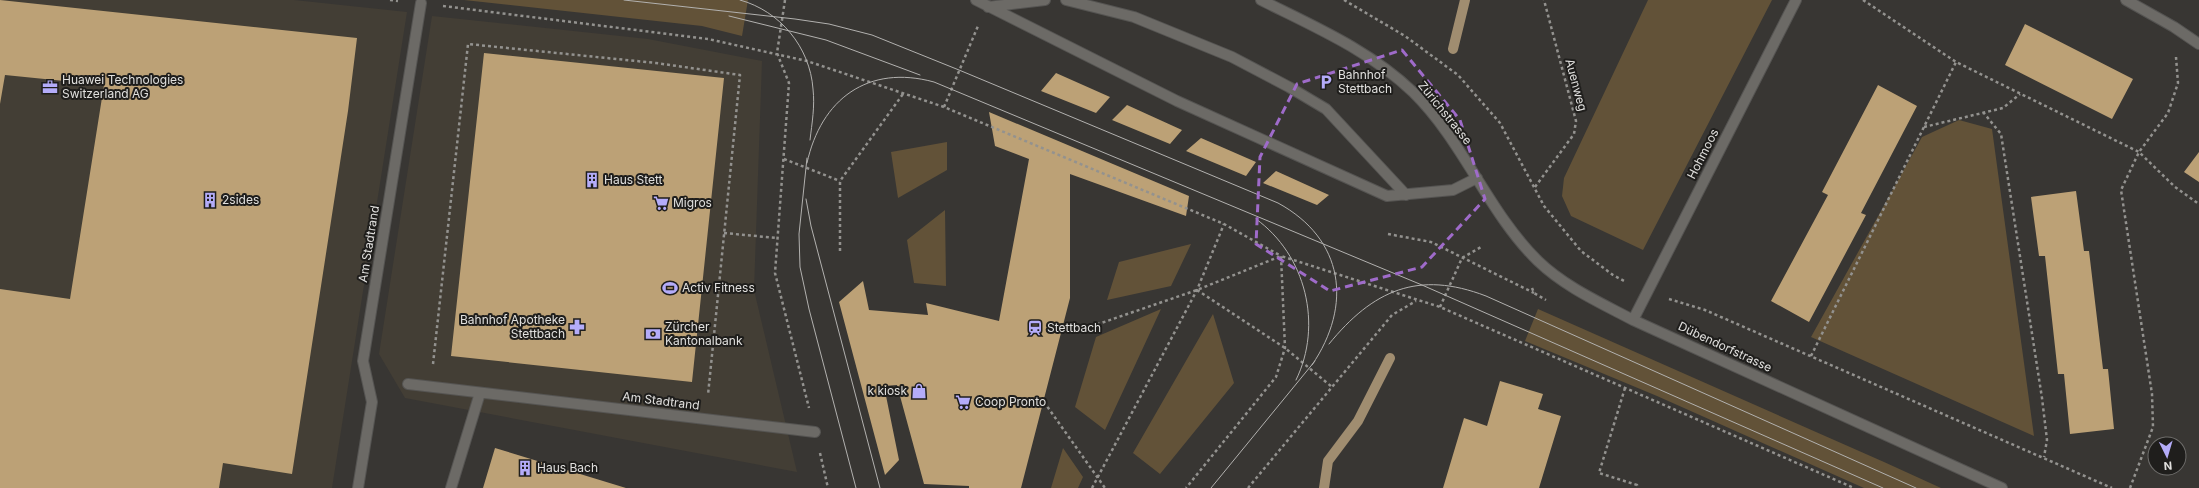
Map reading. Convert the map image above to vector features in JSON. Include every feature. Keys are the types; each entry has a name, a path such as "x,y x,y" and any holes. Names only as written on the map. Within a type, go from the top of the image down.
{"street":[{"path":"976,0 1177,101 1387,196 1453,190 1477,178"},
{"path":"988,7 1045,0"},
{"path":"1066,0 1134,17 1232,57 1289,87 1326,110 1406,195"},
{"name":"Zürichstrasse","path":"1261,0 1354,46 1402,82 1426,106 1450,136 1477,178"},
{"name":"Hohmoos","path":"1633,320 1796,0"},
{"path":"2126,0 2174,27 2199,44"},
{"name":"Am Stadtrand","path":"358,488 372,402 363,361 421,3"},
{"name":"Dübendorfstrasse","path":"1477,178 1510,227 1539,262 1578,291 1633,320 2002,488"},
{"name":"Am Stadtrand","path":"408,384 815,432"},
{"path":"451,488 480,393"}],"path":[{"path":"390,0 708,39 777,53 872,82 944,107 1224,224 1281,256 1416,301 1440,307 1854,488"},
{"path":"786,0 777,53 789,84 775,274 828,488"},
{"path":"1344,0 1405,36 1458,75 1500,123 1544,206 1581,251 1613,275 1647,292 1705,310 2112,488"},
{"name":"Auenweg","path":"1535,187 1574,134 1575,114 1544,0"},
{"path":"1864,0 1956,62 2139,152 2175,187 2199,204"},
{"path":"2130,488 2152,427 2152,394 2120,190 2139,152 2168,113 2178,83 2174,27"},
{"path":"944,107 973,35"},
{"path":"431,387 468,44 656,63 740,75 706,419"},
{"path":"1811,356 1956,62"},
{"path":"840,251 840,181 903,94"},
{"path":"1924,127 2003,108 2020,94"},
{"path":"1982,112 2001,134 2042,398 2047,440 2044,457"},
{"path":"784,159 840,181"},
{"path":"1092,488 1097,476 1197,290 1224,224"},
{"path":"724,234 777,238"},
{"path":"1388,234 1431,242 1534,293"},
{"path":"1440,307 1462,258 1481,247"},
{"path":"1062,332 1078,331 1197,290 1281,256"},
{"path":"1186,488 1276,377 1284,348 1281,256"},
{"path":"1197,290 1284,348 1332,387"},
{"path":"1248,488 1392,315 1416,301"},
{"path":"1625,388 1599,473 1637,485 1636,488"},
{"path":"1044,402 1105,488"}],"highlighted area":[{"path":"1402,50 1460,120 1485,199 1422,267 1330,291 1256,244 1260,157 1297,84"}],"shaded area":[{"name":"2sides","path":"0,0 294,0 407,12 332,488 0,488"},
{"path":"464,0 748,0 742,36 702,26"},
{"path":"1648,0 1772,0 1643,250 1571,216 1562,196 1564,178"},
{"path":"432,16 648,39 762,61 754,290 797,472 405,398 379,354"},
{"path":"1959,120 1992,129 2034,436 1811,337 1922,137"},
{"path":"947,142 947,170 898,198 891,152"},
{"path":"945,210 946,286 914,283 907,240"},
{"path":"1191,244 1171,286 1107,300 1119,262"},
{"path":"1161,309 1105,430 1075,407 1096,337"},
{"path":"1538,309 1941,488 1864,488 1657,396 1525,341"},
{"path":"1213,314 1234,383 1160,474 1133,453"},
{"path":"1063,448 1083,477 1078,488 1051,488"}],"building":[{"name":"2sides","path":"0,0 357,38 348,111 292,474 223,463 219,488 0,488 0,289 70,299 104,85 5,75 0,104"},
{"path":"2025,24 2133,79 2112,119 2005,65"},
{"name":"Haus Stett","path":"484,53 724,78 692,382 451,356"},
{"path":"1056,73 1110,97 1096,113 1041,91"},
{"path":"1878,85 1917,106 1861,213 1866,215 1809,322 1771,301 1828,195 1822,192"},
{"path":"1127,105 1182,130 1170,144 1112,120"},
{"path":"989,112 1189,196 1186,216 1070,174 1070,298 1021,488 969,488 969,486 924,484 897,385 884,386 899,460 885,475 839,302 863,281 869,310 928,315 926,303 999,321 1029,159 995,146"},
{"path":"1201,138 1256,162 1246,176 1186,151"},
{"path":"2199,152 2199,182 2184,172"},
{"path":"1276,171 1329,195 1317,205 1263,183"},
{"path":"2076,191 2084,251 2089,251 2103,369 2108,369 2114,429 2070,434 2064,374 2058,374 2045,256 2039,256 2031,197"},
{"path":"1500,381 1543,394 1538,409 1561,416 1539,488 1443,488 1464,418 1487,426"},
{"name":"Haus Bach","path":"495,448 626,488 483,488"}],"waterway":[{"path":"1453,49 1465,0"},
{"path":"1324,488 1328,461 1358,421 1390,358"}],"tram line":[{"path":"624,0 795,19 829,24 872,35 1278,203 1300,218 1317,235 1329,254 1335,275 1337,297 1333,319 1325,342 1312,365"},
{"path":"740,0 754,5 780,22 799,45 811,74 814,95 810,140"},
{"path":"729,16 826,40 920,75"},
{"path":"807,163 814,140 823,121 836,104 851,92 869,83 888,78 910,78 934,82 1422,285 1883,488"},
{"path":"807,158 799,234 800,267 809,309 856,488"},
{"path":"806,199 811,226 880,488"},
{"path":"1256,219 1273,234 1287,252 1298,271 1305,292 1308,314 1308,337 1304,359 1296,380"},
{"path":"1329,344 1346,325 1363,310 1380,298 1398,290 1418,286 1439,285 1462,288 1486,296 1916,488"},
{"path":"1211,488 1315,361"}],"place":[{"name":"Bahnhof Stettbach","path":"1326,82"},
{"name":"Huawei Technologies Switzerland AG","path":"50,87"},
{"name":"Haus Stett","path":"592,180"},
{"name":"2sides","path":"210,200"},
{"name":"Migros","path":"661,203"},
{"name":"Activ Fitness","path":"670,288"},
{"name":"Bahnhof Apotheke Stettbach","path":"577,327"},
{"name":"Stettbach","path":"1035,328"},
{"name":"Zürcher Kantonalbank","path":"653,334"},
{"name":"k kiosk","path":"919,391"},
{"name":"Coop Pronto","path":"963,402"},
{"name":"Haus Bach","path":"525,468"}]}
